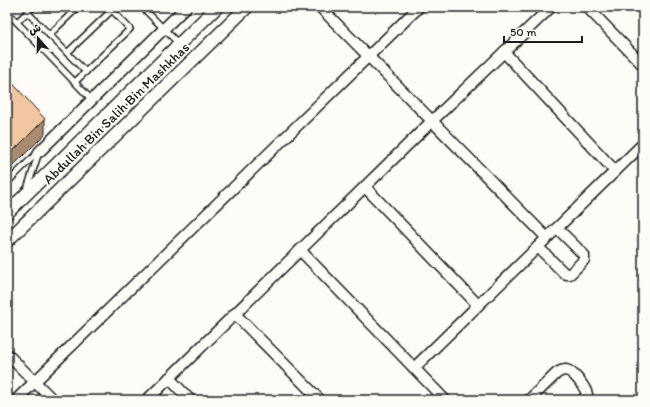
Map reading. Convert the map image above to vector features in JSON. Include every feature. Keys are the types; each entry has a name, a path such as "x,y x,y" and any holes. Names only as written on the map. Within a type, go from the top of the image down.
{"street":[{"path":"39,152 91,99 186,7"},
{"name":"Abdullah Bin Salih Bin Mashkhas","path":"7,213 217,7"},
{"name":"Abdullah Bin Salih Bin Mashkhas","path":"7,241 247,7"},
{"path":"320,7 547,238"},
{"path":"16,400 419,7"},
{"path":"147,400 550,7"},
{"path":"587,7 643,65"},
{"path":"504,52 615,171"},
{"path":"414,368 643,144"},
{"path":"365,187 478,305"},
{"path":"538,247 564,273 567,274 570,274 584,260 584,255 557,228"},
{"path":"300,250 445,400"},
{"path":"235,314 320,400"},
{"path":"7,354 53,400"},
{"path":"530,400 557,373 562,370 571,372 586,388 587,394 583,400"},
{"path":"169,378 190,400"}],"lane":[{"path":"17,22 34,7"},
{"path":"49,35 78,7"},
{"path":"142,7 179,44"},
{"path":"67,53 111,8 130,29 75,82"},
{"path":"7,12 91,99"},
{"path":"28,13 86,72"},
{"path":"26,195 39,152"},
{"path":"7,183 39,152"}],"building":[{"path":"7,77 45,119 7,157"}]}
